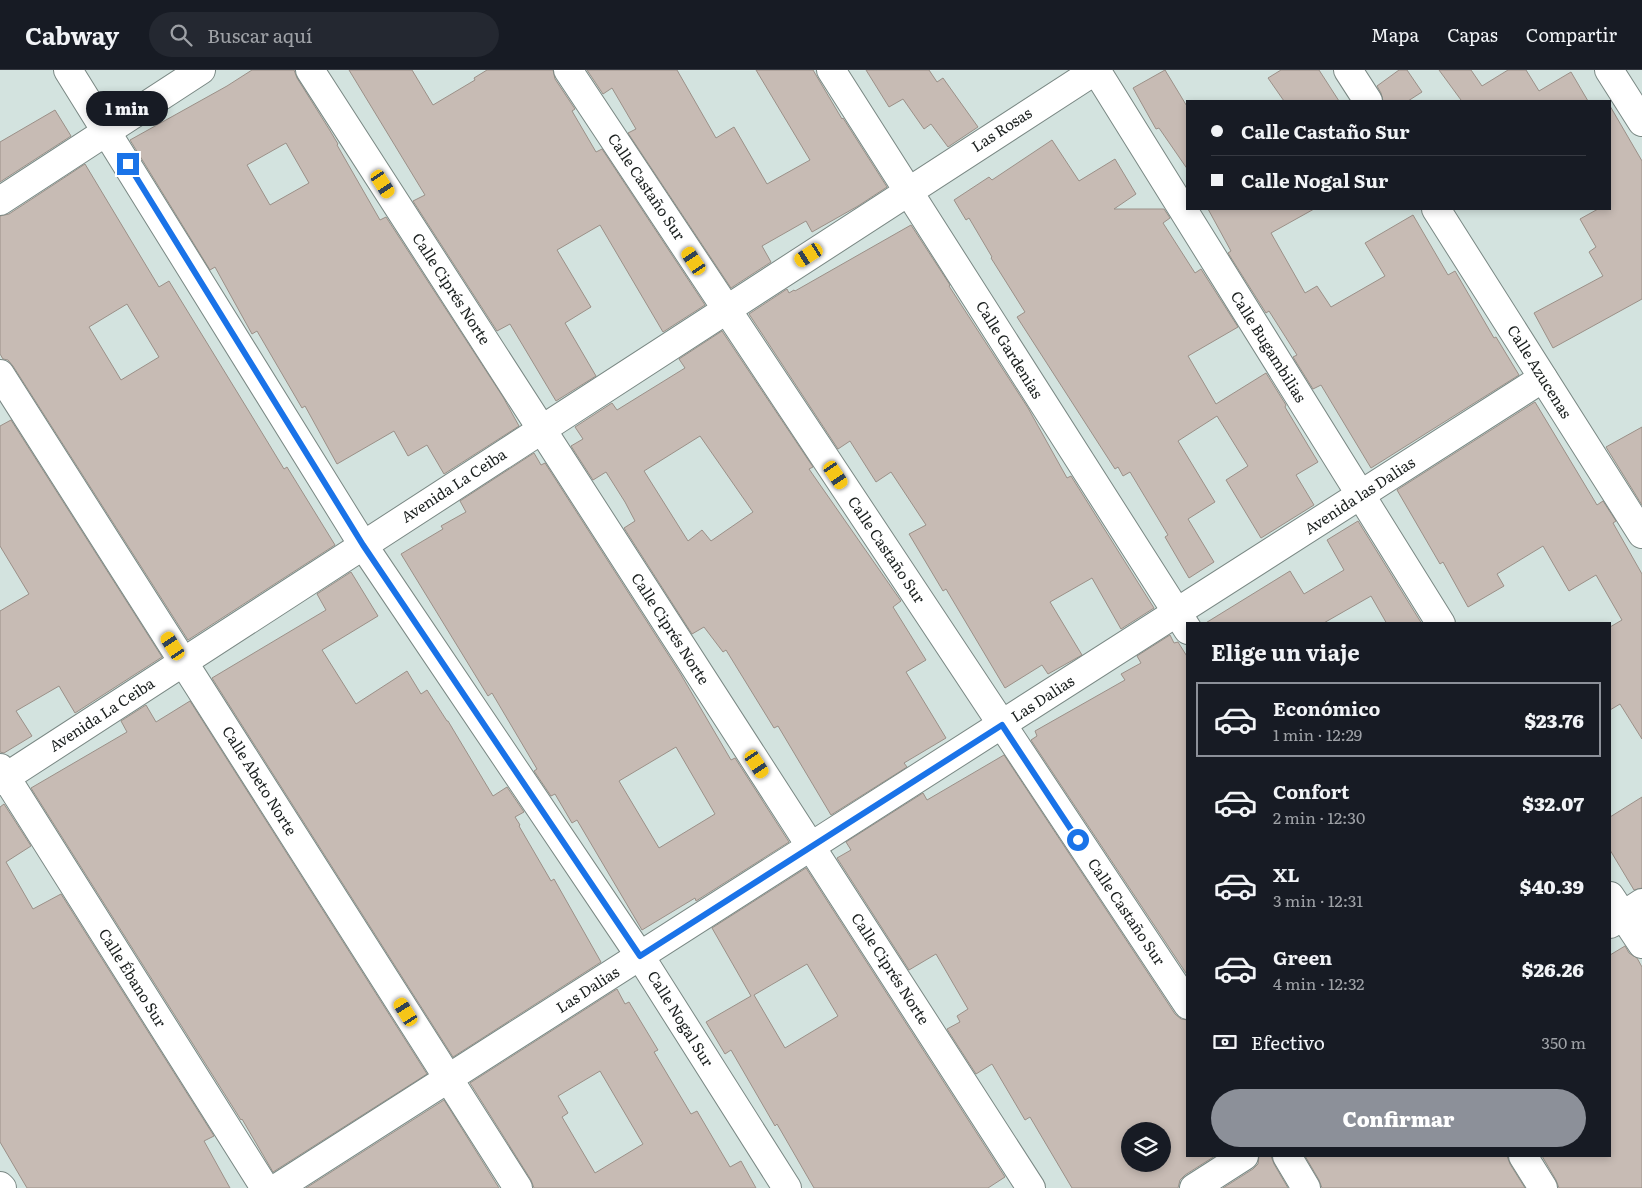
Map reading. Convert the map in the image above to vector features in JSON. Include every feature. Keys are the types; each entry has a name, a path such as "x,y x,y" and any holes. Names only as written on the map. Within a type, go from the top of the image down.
{"street":[{"name":"Calle Nogal Sur","path":"68,70 363,545 640,956 787,1188"},
{"path":"0,200 201,70"},
{"name":"Calle Ciprés Norte","path":"310,70 1031,1188"},
{"name":"Calle Castaño Sur","path":"568,70 1186,1002"},
{"name":"Calle Gardenias","path":"831,70 1182,622"},
{"name":"Las Rosas","path":"908,191 1096,70"},
{"name":"Calle Bugambilias","path":"1096,70 1440,622"},
{"path":"1348,70 1367,100"},
{"path":"1609,70 1642,122"},
{"name":"Avenida La Ceiba","path":"2,776 183,662 908,191"},
{"name":"Calle Azucenas","path":"1437,210 1642,534"},
{"name":"Calle Abeto Norte","path":"0,374 518,1188"},
{"name":"Avenida las Dalias","path":"1182,622 1361,495 1543,378"},
{"name":"Las Dalias","path":"277,1188 1002,725 1182,622"},
{"name":"Calle Ébano Sur","path":"2,776 265,1188"},
{"path":"1621,910 1642,944"},
{"path":"1194,1188 1242,1157"},
{"path":"1288,1157 1306,1188"},
{"path":"1524,1157 1543,1188"}],"building":[{"path":"252,70 294,70 380,220 386,217 503,397 519,426 444,474 427,445 408,456 394,431 337,464 305,406 302,408 257,331 252,334 215,267 210,270 130,140","holes":["286,143 309,183 270,205 247,165"]},
{"path":"349,70 412,70 433,105 475,80 474,78 487,70 553,70 555,79 575,109 572,111 596,152 602,149 705,305 663,332 600,225 557,250 591,307 565,323 596,376 556,401 510,324 497,331 413,201 425,195"},
{"path":"587,70 677,70 716,138 734,127 767,184 810,160 756,70 813,70 842,119 887,187 812,232 806,221 762,246 771,262 731,288 628,133 636,129 612,88 603,94"},
{"path":"866,70 929,70 937,82 943,78 978,127 948,147 931,124 924,129 903,99 889,107"},
{"path":"1165,70 1186,105 1186,167 1159,128 1156,129 1133,88"},
{"path":"1281,70 1319,70 1338,100 1283,100 1268,78"},
{"path":"1399,70 1407,70 1422,92 1410,100 1383,100 1377,86"},
{"path":"1439,70 1471,70 1482,86 1508,70 1526,70 1539,91 1571,72 1587,100 1461,100"},
{"path":"1611,108 1642,161 1642,299 1553,348 1534,313 1603,276 1589,252 1596,247 1580,219 1596,210 1611,210"},
{"path":"55,110 71,136 0,182 0,142"},
{"path":"1052,140 1079,181 1115,159 1136,194 1114,209 1164,209 1170,218 1163,223 1195,273 1201,269 1238,327 1188,356 1216,404 1266,373 1318,462 1296,475 1314,505 1261,538 1226,480 1248,466 1217,416 1178,441 1215,502 1188,519 1214,562 1189,578 1165,537 1168,535 1130,472 1123,476 1118,467 1115,469 1017,317 1025,312 991,258 969,218 966,220 954,200 989,177 992,180"},
{"path":"85,164 159,287 169,281 284,469 287,467 335,545 188,640 13,366 8,360 3,359 0,354 0,216 9,214","holes":["127,304 159,357 121,380 89,327"]},
{"path":"1209,210 1312,210 1271,233 1305,293 1317,286 1331,307 1385,276 1365,243 1413,215 1448,275 1455,271 1494,338 1496,337 1519,375 1371,468 1321,385 1313,389 1293,357 1297,355 1269,311 1266,313 1228,253 1231,251"},
{"path":"911,225 1028,408 1067,478 1071,476 1154,608 1121,629 1092,578 1050,602 1082,655 1048,674 1042,665 1005,688 946,589 943,591 909,534 926,525 891,472 876,482 850,441 838,449 749,314 787,289 789,293 795,291"},
{"path":"722,331 813,467 809,469 901,601 893,607 926,660 906,672 946,738 904,763 907,767 831,815 778,726 774,728 726,650 723,652 704,627 692,634 624,528 635,521 606,472 593,480 571,446 583,439 575,427 612,403 617,410 685,368 679,359","holes":["700,436 753,512 711,541 702,530 688,541 644,471"]},
{"path":"1535,402 1597,505 1603,501 1616,521 1613,523 1642,574 1642,739 1620,704 1611,709 1611,626 1622,620 1596,575 1569,591 1543,546 1497,574 1504,586 1468,607 1443,562 1440,564 1397,490"},
{"path":"11,420 162,657 75,713 59,686 16,711 32,736 4,753 0,752 0,611 29,594 0,546 0,426"},
{"path":"1642,427 1642,505 1606,447"},
{"path":"534,453 541,465 545,463 680,673 731,760 735,758 789,842 696,901 695,898 642,930 577,820 572,823 555,794 551,796 534,771 537,769 492,693 488,696 401,554 443,529 441,526 466,512 460,501","holes":["676,747 715,814 659,848 619,781"]},
{"path":"1358,521 1421,622 1386,622 1371,596 1326,622 1207,622 1290,571 1304,594 1344,570 1327,540"},
{"path":"351,572 378,616 322,650 356,704 407,671 421,694 427,690 493,796 507,787 524,812 515,817 519,826 551,881 554,879 601,962 453,1057 212,678 326,610 317,594"},
{"path":"1170,635 1174,643 1178,642 1186,655 1186,973 1031,740 1037,736 1035,731 1125,680 1121,674 1141,663 1137,656"},
{"path":"190,701 427,1074 273,1172 242,1119 31,788 127,732 121,721 146,705 156,722"},
{"path":"1004,755 1175,1014 1181,1019 1186,1020 1186,1157 1213,1157 1185,1175 1180,1180 1178,1188 1072,1188 1030,1117 1025,1120 992,1064 976,1074 947,1029 960,1022 957,1016 968,1009 936,954 909,970 837,858 851,850 846,842 923,793 927,800"},
{"path":"1642,797 1642,888 1634,890 1611,852 1611,816"},
{"path":"4,804 31,846 6,862 33,909 61,894 214,1136 204,1141 230,1188 27,1188 0,1142 0,807"},
{"path":"806,868 1005,1177 988,1188 814,1188 731,1050 725,1054 706,1022 751,996 712,928","holes":["807,964 838,1016 785,1048 754,995"]},
{"path":"1625,946 1629,953 1637,958 1642,967 1642,1188 1559,1188 1543,1157 1611,1157 1611,954"},
{"path":"617,989 625,1004 629,1002 658,1050 654,1052 691,1114 697,1111 730,1167 741,1161 756,1188 534,1188 531,1180 470,1083","holes":["600,1071 643,1144 595,1173 562,1117 568,1113 558,1096"]},
{"path":"444,1100 499,1188 306,1188"},
{"path":"1259,1157 1271,1157 1288,1188 1223,1188 1253,1169 1258,1164"},
{"path":"1306,1157 1507,1157 1525,1188 1322,1188"}],"route":[{"path":"128,164 363,545 640,956 1002,725 1078,840"}]}
